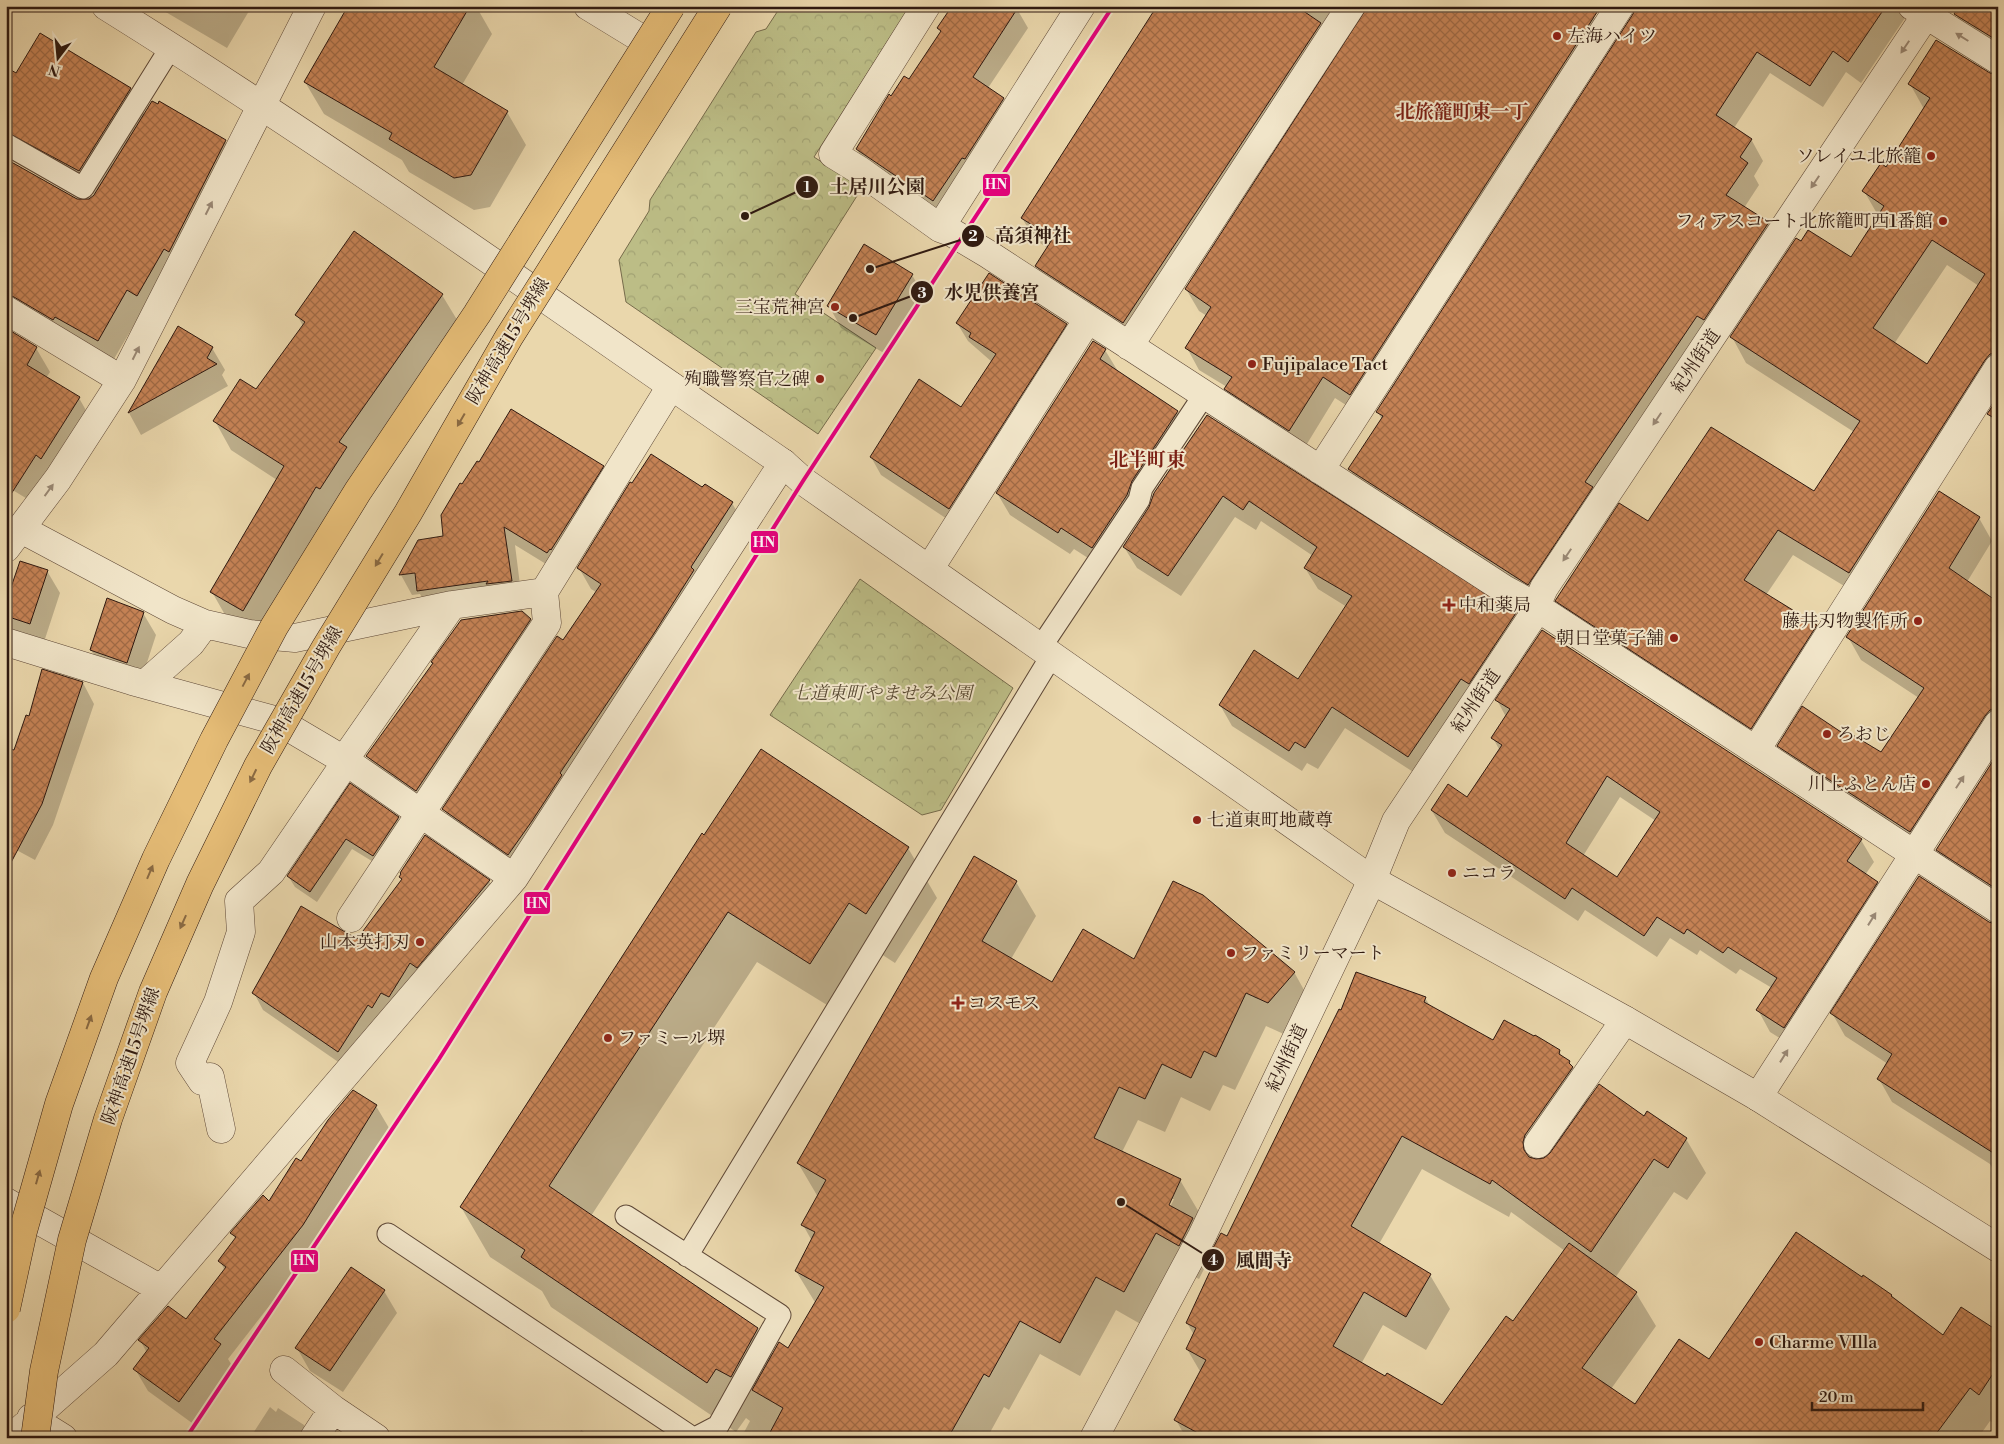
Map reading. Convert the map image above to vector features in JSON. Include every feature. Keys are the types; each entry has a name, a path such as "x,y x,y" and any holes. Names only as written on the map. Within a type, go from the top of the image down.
{"highway":[{"path":"6,1309 23,1231 59,1104 104,978 156,859 214,740 274,627 358,491 477,314 671,6"},
{"name":"阪神高速15号堺線","path":"33,1428 72,1240 108,1119 153,992 200,884 258,766 326,647 408,513 509,337 718,6"}],"street":[{"path":"106,6 260,106 501,268 783,464 803,481 930,568 1372,880 1758,1097 1998,1248"},
{"path":"312,6 122,380 58,479 13,539 205,624 249,634 295,638 452,605 544,592"},
{"path":"588,6 642,39"},
{"path":"501,268 663,6"},
{"path":"542,297 726,6"},
{"path":"926,6 833,154 859,170 940,228 951,232 1088,319 1504,589 1536,606 1998,909"},
{"path":"940,228 1081,6"},
{"path":"1129,346 1351,6"},
{"path":"1320,470 1620,6"},
{"path":"1923,9 1998,60"},
{"name":"紀州街道","path":"1094,1438 1202,1236 1372,880 1396,821 1530,620 1544,588 1923,9"},
{"path":"6,310 122,380"},
{"path":"930,568 1088,319"},
{"path":"1756,750 1998,368"},
{"path":"351,918 547,623 544,592 671,386"},
{"path":"11,1438 33,1428 106,1354 514,878 783,464"},
{"path":"221,1129 210,1077 202,1081 190,1063 218,1002 241,932 238,901 272,872 345,761 452,605"},
{"path":"145,684 191,643 205,624"},
{"path":"6,642 278,722 345,761 514,878"},
{"path":"1758,1097 1998,724"},
{"path":"1538,1144 1624,1020"},
{"path":"6,1202 161,1289"},
{"path":"284,1370 332,1409 376,1438"},
{"path":"314,1438 332,1409"},
{"path":"33,1428 62,1438"}],"lane":[{"path":"6,144 83,188 171,47"},
{"path":"687,1256 1139,500 1142,488 1204,395"},
{"path":"388,1234 694,1438 718,1426 780,1315 626,1216"}],"green space":[{"path":"781,6 910,6 814,157 862,188 795,294 876,348 818,434 626,302 619,260 649,211 650,200 756,32 766,29"},
{"name":"七道東町やませみ公園","path":"860,579 1013,688 941,810 922,815 770,715"}],"building":[{"path":"348,6 470,6 434,67 508,111 471,175 454,178 389,139 392,133 304,82"},
{"path":"952,6 1019,6 973,77 1004,98 965,159 962,158 933,201 856,149 889,94 891,96 904,76 909,79 941,31 937,28"},
{"path":"1157,6 1296,6 1321,23 1123,323 1035,266 1053,238 1021,218"},
{"path":"1368,6 1601,6 1350,395 1323,377 1289,431 1224,389 1232,377 1185,348 1211,307 1185,289"},
{"path":"1636,6 1886,6 1848,62 1833,51 1810,86 1757,52 1716,115 1752,139 1740,157 1748,163 1726,195 1769,222 1704,320 1697,316 1585,482 1593,487 1528,585 1348,469 1383,416 1376,412 1633,14"},
{"path":"1959,6 1998,6 1998,41 1954,14"},
{"path":"40,33 131,88 79,171 6,132 6,67 16,73"},
{"path":"1936,40 1998,76 1998,353 1990,354 1985,360 1849,573 1778,530 1744,580 1817,625 1751,729 1555,601 1619,503 1648,521 1711,427 1814,491 1860,421 1730,337 1796,238 1801,241 1808,230 1851,257 1884,206 1862,191 1881,163 1886,167 1930,98 1908,84","holes":["1932,240 1985,274 1927,364 1873,328"]},
{"path":"152,101 158,104 159,101 226,140 169,252 164,249 137,296 127,290 98,341 55,317 53,320 6,294 6,159 77,199 89,199 94,195"},
{"path":"354,231 443,294 339,442 347,447 320,489 316,487 243,611 210,592 284,466 213,421 240,379 256,389 305,322 295,315"},
{"path":"864,244 913,274 876,335 827,306"},
{"path":"989,273 1067,324 949,509 870,457 919,379 961,407 996,354 969,337 971,333 956,323"},
{"path":"178,326 213,347 207,358 217,364 128,413"},
{"path":"6,328 37,347 27,365 80,397 41,459 36,455 6,502"},
{"path":"1093,341 1106,349 1100,359 1178,411 1132,481 1127,495 1092,548 1061,528 1058,533 996,493"},
{"path":"1998,398 1998,420 1987,414"},
{"path":"511,409 604,466 551,550 547,553 504,527 512,581 486,584 488,581 417,591 415,573 399,575 418,540 443,536 441,515 460,483 462,484 477,461 479,462"},
{"path":"1207,415 1516,613 1469,684 1461,679 1408,757 1332,707 1305,748 1295,742 1289,751 1219,705 1254,650 1298,679 1352,596 1304,568 1317,547 1249,501 1243,510 1223,496 1168,576 1123,547 1149,507 1154,493"},
{"path":"651,454 702,487 705,484 733,502 691,567 694,570 653,635 560,773 562,775 508,855 442,809 557,636 563,640 601,584 577,568 630,482 632,483"},
{"path":"1939,491 1980,517 1949,568 1998,602 1998,709 1990,710 1985,716 1910,832 1777,746 1802,706 1844,734 1846,731 1881,752 1924,688 1846,637"},
{"path":"20,561 48,570 30,624 6,616 6,602"},
{"path":"107,598 144,612 127,663 90,650"},
{"path":"522,611 531,619 416,791 366,756 433,663 431,662 461,620"},
{"path":"1542,630 1862,839 1847,861 1878,882 1784,1028 1756,1010 1777,978 1728,947 1723,953 1687,929 1684,934 1657,917 1644,936 1572,888 1565,899 1431,810 1448,784 1467,797 1502,745 1491,738 1510,709 1495,700","holes":["1607,776 1660,812 1617,877 1566,843"]},
{"path":"42,669 83,682 42,804 6,872 6,748 14,750 26,715 29,716"},
{"path":"761,749 909,847 866,914 849,903 810,964 728,912 549,1186 758,1328 731,1377 716,1369 707,1383 521,1257 525,1250 460,1207 702,833 704,835"},
{"path":"1998,753 1998,890 1936,850"},
{"path":"350,783 399,817 373,856 346,839 310,892 287,876"},
{"path":"425,835 490,880 417,968 410,963 389,997 381,993 372,1008 368,1005 338,1052 252,993 301,906 357,939 402,879 399,877 400,873"},
{"path":"974,856 1017,881 982,941 1052,982 1083,929 1134,959 1173,881 1203,895 1295,972 1268,1003 1246,993 1216,1057 1204,1051 1191,1078 1162,1064 1145,1099 1119,1087 1094,1138 1181,1179 1169,1205 1193,1218 1179,1246 1156,1233 1124,1292 1096,1277 1060,1343 1020,1321 989,1377 984,1374 948,1438 767,1438 783,1408 752,1390 779,1342 788,1348 824,1287 795,1271 815,1232 801,1225 826,1180 797,1163"},
{"path":"1919,876 1989,922 1998,925 1998,1156 1877,1079 1892,1054 1830,1013"},
{"path":"1356,972 1426,997 1424,1002 1493,1040 1504,1020 1560,1050 1559,1054 1570,1061 1569,1063 1573,1067 1525,1135 1523,1142 1524,1150 1529,1157 1536,1159 1544,1158 1550,1153 1599,1084 1644,1116 1647,1111 1687,1138 1668,1168 1654,1159 1591,1252 1492,1180 1490,1184 1402,1136 1351,1226 1431,1274 1406,1317 1364,1292 1333,1346 1385,1376 1387,1373 1442,1405 1506,1316 1513,1321 1569,1243 1637,1292 1582,1368 1635,1404 1679,1339 1709,1359 1796,1232 1892,1295 1943,1335 1961,1307 1998,1331 1998,1366 1979,1395 1970,1388 1933,1438 1207,1438 1174,1420 1206,1360 1186,1349 1196,1328 1186,1323 1213,1265 1206,1261 1221,1233 1227,1236 1339,1009 1341,1010"},
{"path":"353,1090 377,1105 303,1225 214,1339 221,1344 179,1402 133,1369 149,1348 138,1340 168,1306 186,1319 226,1267 218,1261 236,1237 230,1233 263,1195 269,1201 296,1158 301,1161 328,1120"},
{"path":"351,1267 385,1290 330,1371 295,1348"}],"transit line":[{"name":"HN","path":"186,1438 439,1059 803,481 1113,6"}],"place":[{"name":"左海ハイツ","path":"1557,36"},
{"name":"ソレイユ北旅籠","path":"1931,156"},
{"name":"土居川公園","path":"745,216"},
{"name":"フィアスコート北旅籠町西1番館","path":"1943,221"},
{"name":"高須神社","path":"870,269"},
{"name":"三宝荒神宮","path":"835,307"},
{"name":"水児供養宮","path":"853,318"},
{"name":"Fujipalace Tact","path":"1252,364"},
{"name":"殉職警察官之碑","path":"820,379"},
{"name":"中和薬局","path":"1449,605"},
{"name":"藤井刃物製作所","path":"1918,621"},
{"name":"朝日堂菓子舗","path":"1674,638"},
{"name":"ろおじ","path":"1827,734"},
{"name":"川上ふとん店","path":"1926,784"},
{"name":"七道東町地蔵尊","path":"1197,820"},
{"name":"ニコラ","path":"1452,873"},
{"name":"山本英打刃","path":"420,942"},
{"name":"ファミリーマート","path":"1231,953"},
{"name":"コスモス","path":"958,1003"},
{"name":"ファミール堺","path":"608,1038"},
{"name":"風間寺","path":"1121,1202"},
{"name":"Charme VIlla","path":"1759,1342"}],"district":[{"name":"北旅籠町東一丁","path":"1462,112"},
{"name":"北半町東","path":"1147,460"}]}
